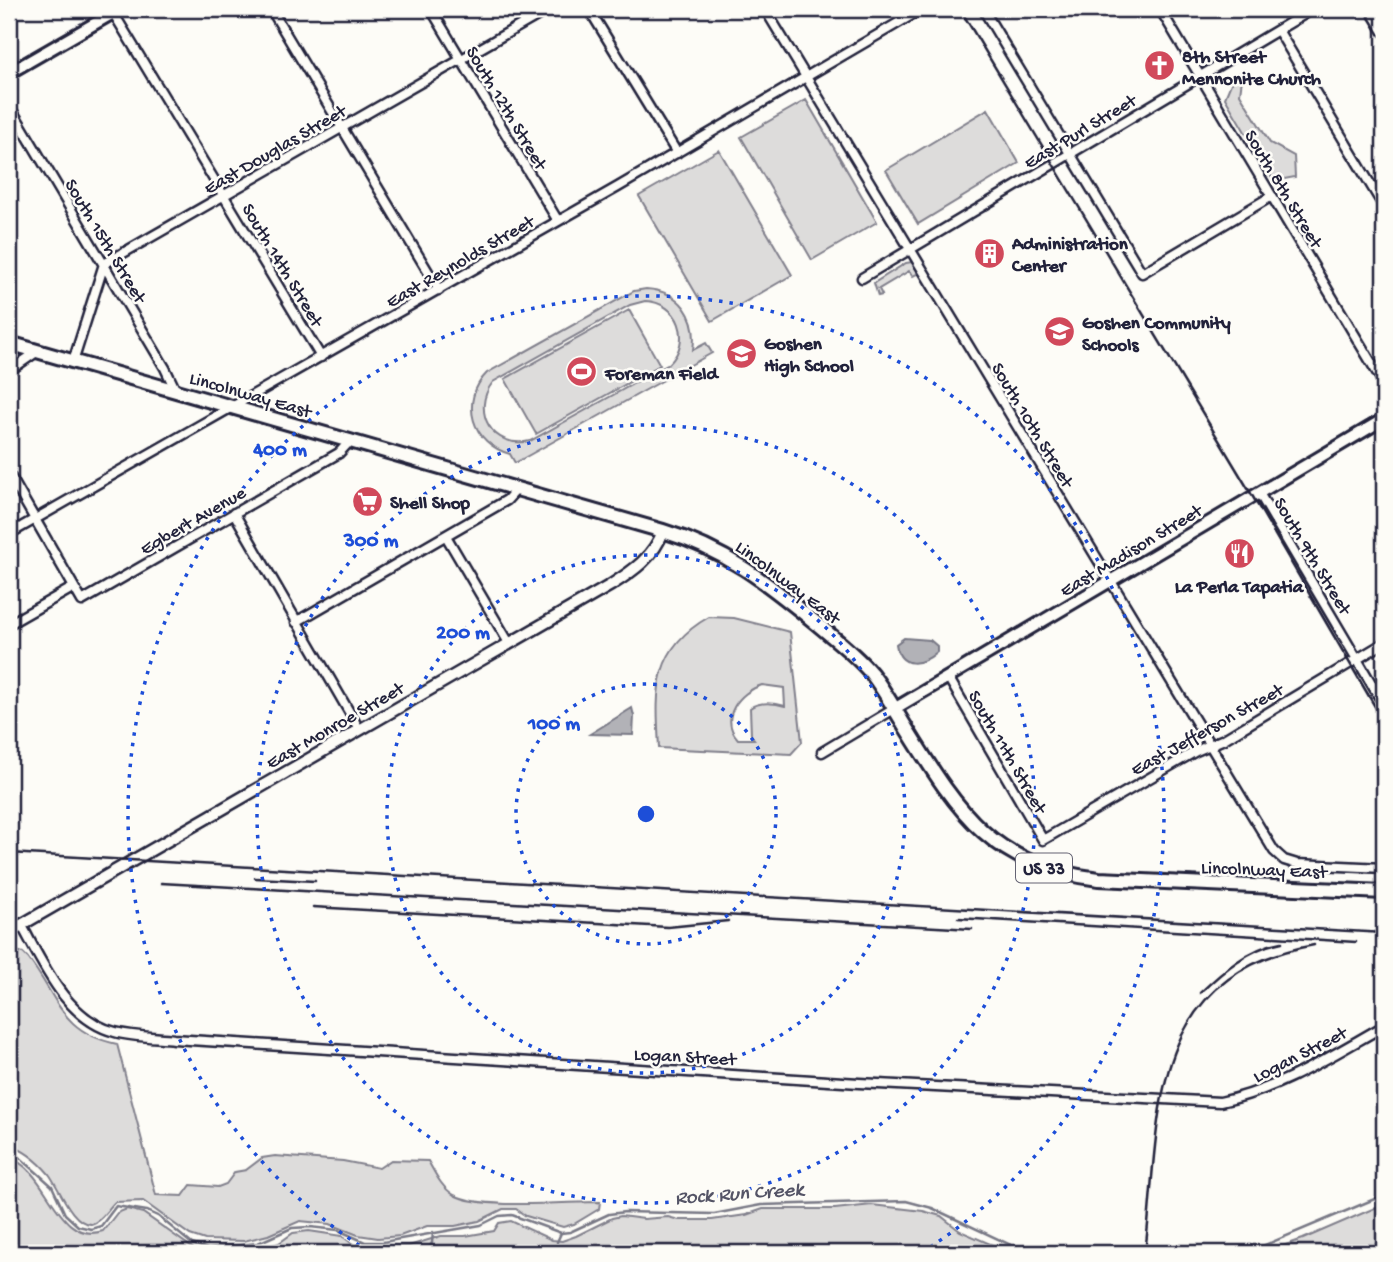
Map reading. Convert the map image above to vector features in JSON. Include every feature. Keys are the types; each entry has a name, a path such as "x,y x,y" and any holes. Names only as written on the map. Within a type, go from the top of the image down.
{"highway":[{"name":"Lincolnway East","path":"9,343 663,531 716,551 793,604 862,663 945,790 969,820 1006,850 1050,871 1099,879 1384,892"}],"main road":[{"path":"9,73 115,10"},
{"name":"East Madison Street","path":"894,709 1384,419"}],"street":[{"path":"271,9 439,290"},
{"name":"South 12th Street","path":"431,9 558,221"},
{"name":"East Douglas Street","path":"104,264 549,9"},
{"path":"589,9 677,153"},
{"name":"South 10th Street","path":"765,9 1278,855 1297,864 1384,868"},
{"name":"East Reynolds Street","path":"9,534 439,290 922,9"},
{"path":"983,9 1142,273 1272,196"},
{"name":"South 8th Street","path":"1160,9 1384,384"},
{"name":"East Purl Street","path":"862,278 1313,9"},
{"path":"1370,9 1384,32"},
{"name":"South 14th Street","path":"115,10 321,356"},
{"path":"1278,30 1383,202"},
{"name":"South 15th Street","path":"9,105 176,391"},
{"path":"73,362 104,264"},
{"path":"9,371 38,351"},
{"name":"Egbert Avenue","path":"74,587 82,601 339,453 351,440"},
{"path":"9,474 74,587 9,624"},
{"path":"296,622 507,500 516,490"},
{"name":"South 9th Street","path":"1259,493 1384,705"},
{"path":"234,513 359,729"},
{"name":"East Monroe Street","path":"9,932 631,572 651,555 663,531"},
{"path":"446,536 509,643"},
{"name":"East Jefferson Street","path":"1043,840 1224,739 1384,643"},
{"name":"South 11th Street","path":"948,677 1043,840"},
{"path":"822,752 894,709"},
{"name":"Logan Street","path":"21,924 62,993 87,1019 115,1032 174,1039 859,1083 1220,1102 1279,1083 1384,1026"}],"shaded area":[{"path":"1243,71 1240,94 1270,143 1294,156 1295,177 1274,181 1225,98 1234,76"},
{"path":"806,100 877,222 812,260 741,137"},
{"path":"988,109 1019,163 918,224 886,170"},
{"path":"719,150 792,275 712,321 639,196"},
{"path":"912,262 917,274 913,276 909,271 879,289 882,295 878,296 874,283"},
{"path":"634,291 658,291 678,300 690,317 693,327 693,350 706,343 712,353 515,463 510,454 486,441 474,420 472,408 478,384 487,373","holes":["645,301 657,303 674,315 681,334 680,344 669,364 530,441 505,440 489,426 484,405 486,393 493,382 630,305"]},
{"name":"Foreman Field","path":"629,310 660,365 536,434 505,379"},
{"path":"709,617 734,618 790,632 802,742 791,754 659,748 658,690 662,674 667,658 690,630","holes":["762,685 784,688 785,706 772,703 750,708 751,735 754,739 738,739 730,723 734,707 739,700"]},
{"path":"904,638 930,640 937,646 937,652 918,662 907,661 898,652 896,644"},
{"path":"632,708 633,735 590,734"},
{"path":"10,949 23,953 28,958 72,1022 83,1031 117,1044 156,1195 183,1196 191,1185 218,1187 226,1184 235,1172 246,1170 262,1158 275,1156 343,1161 379,1168 391,1160 428,1161 445,1188 467,1200 503,1204 600,1202 599,1209 574,1224 563,1227 526,1216 516,1209 503,1209 479,1221 455,1226 427,1226 400,1236 378,1238 358,1235 330,1224 300,1221 268,1235 244,1241 205,1240 190,1235 143,1201 115,1202 98,1221 84,1223 72,1212 45,1169 26,1153 9,1145"},
{"path":"9,1158 23,1165 34,1176 63,1217 74,1227 87,1233 103,1231 117,1213 127,1209 143,1213 194,1249 212,1253 9,1253"},
{"path":"1384,1204 1384,1253 1262,1253 1303,1239"},
{"path":"872,1205 923,1211 941,1216 960,1231 1011,1253 212,1253 259,1249 279,1243 293,1233 309,1231 342,1236 354,1245 370,1248 409,1246 441,1236 465,1236 494,1231 499,1223 511,1221 552,1240 562,1241 621,1216 712,1220 746,1215 763,1209 835,1209"}],"waterway":[{"name":"Rock Run Creek","path":"9,1152 15,1153 52,1186 65,1214 78,1226 91,1229 101,1226 116,1206 147,1211 158,1216 192,1244 208,1249 258,1243 292,1228 338,1230 365,1242 383,1242 481,1225 499,1216 512,1215 561,1233 570,1232 609,1214 625,1212 714,1214 761,1205 906,1201 932,1208 1028,1253"},
{"name":"Rock Run Creek","path":"1246,1253 1384,1195"},
{"path":"426,1253 432,1243 433,1232"},
{"path":"557,1242 561,1233"}],"railway":[{"path":"960,9 1253,497 1384,722"},
{"path":"9,853 1384,933"},
{"path":"255,878 315,881"},
{"path":"161,883 972,929"},
{"path":"313,907 668,927 728,921"},
{"path":"958,918 1356,942"},
{"path":"1200,993 1248,955 1282,942"},
{"path":"1145,1253 1160,1106 1171,1061 1190,1021 1218,988 1258,962 1314,945"}],"place":[{"name":"8th Street Mennonite Church","path":"1159,66"},
{"name":"Administration Center","path":"989,253"},
{"name":"Goshen Community Schools","path":"1059,332"},
{"name":"Goshen High School","path":"741,353"},
{"name":"Foreman Field","path":"582,372"},
{"name":"Shell Shop","path":"367,501"},
{"name":"La Perla Tapatia","path":"1239,554"}]}
